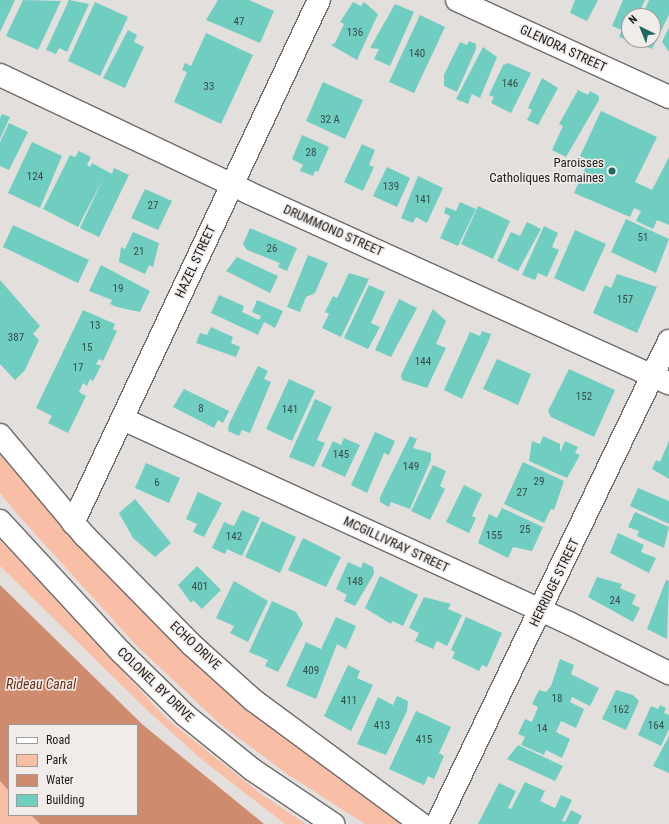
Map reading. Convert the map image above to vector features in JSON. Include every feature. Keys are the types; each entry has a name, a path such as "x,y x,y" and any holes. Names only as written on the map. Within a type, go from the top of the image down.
{"street":[{"name":"HAZEL STREET","path":"73,523 319,0"},
{"name":"GLENORA STREET","path":"457,0 669,97"},
{"name":"DRUMMOND STREET","path":"0,75 232,185 661,379"},
{"name":"HERRIDGE STREET","path":"438,824 541,611 661,379 669,341"},
{"name":"MCGILLIVRAY STREET","path":"123,419 541,611 669,673"},
{"name":"ECHO DRIVE","path":"0,435 73,523 192,645 253,700 420,824"},
{"name":"COLONEL BY DRIVE","path":"0,520 121,652 184,715 253,770 333,824"}],"green space":[{"path":"0,452 69,532 191,660 267,725 401,824 365,824 287,774 220,724 136,645 18,515 0,493"},
{"path":"0,540 167,719 261,794 306,824 285,824 201,759 146,709 0,566"},
{"path":"0,781 8,790 8,816 32,816 40,824 0,824"}],"water":[{"name":"Rideau Canal","path":"0,585 143,725 264,824 40,824 32,816 138,816 138,724 8,724 8,790 0,781"}],"building":[{"path":"0,0 15,0 0,32"},
{"path":"23,0 61,1 38,50 6,36"},
{"path":"69,0 89,4 67,52 59,48 56,54 46,50"},
{"path":"218,0 249,0 274,11 260,43 206,20"},
{"path":"575,0 598,0 587,21 570,13"},
{"path":"623,0 645,0 642,8 621,8 621,30 612,26"},
{"path":"649,0 669,0 669,15 661,31 661,8 646,8"},
{"path":"95,2 128,17 100,76 68,61"},
{"path":"353,2 361,6 364,2 378,14 357,60 331,45 335,43 344,24 340,22"},
{"path":"395,4 414,12 390,66 374,59 379,49 370,48"},
{"path":"420,15 445,27 414,93 389,82"},
{"path":"669,27 669,52 662,42"},
{"path":"128,30 137,35 134,42 144,47 125,88 103,78"},
{"path":"206,33 253,55 221,124 174,102 187,72 182,70 185,63 191,66"},
{"path":"469,41 476,44 476,49 457,92 444,86 444,75 460,42 467,45"},
{"path":"483,47 497,57 480,98 472,94 468,104 456,99"},
{"path":"508,63 531,73 511,113 491,103 494,97 489,95 503,65"},
{"path":"542,78 558,88 538,125 527,120 532,110 528,108"},
{"path":"323,82 363,100 345,139 306,121"},
{"path":"578,90 588,95 590,91 599,96 599,100 566,157 552,150 563,126 559,124"},
{"name":"Paroisses Catholiques Romaines","path":"601,111 657,137 635,182 652,190 669,157 669,225 657,220 653,229 636,221 641,211 634,208 630,217 574,193 589,160 580,156"},
{"path":"2,114 10,117 0,139 0,118"},
{"path":"9,123 28,132 9,170 0,166 0,142"},
{"path":"302,135 329,147 318,172 315,171 313,176 300,171 303,165 292,159"},
{"path":"32,142 62,156 40,208 8,193"},
{"path":"362,144 375,150 369,165 374,167 363,191 344,182"},
{"path":"79,151 91,157 87,165 90,167 92,163 112,174 114,168 129,175 99,237 80,228 103,179 78,227 43,209 70,155 75,157"},
{"path":"387,167 410,178 397,207 373,196"},
{"path":"418,176 443,188 427,223 416,217 413,223 401,218"},
{"path":"145,189 172,201 158,230 131,218"},
{"path":"460,202 476,209 458,246 440,238 450,216 444,213 446,207 456,211"},
{"path":"478,206 510,221 493,259 461,244"},
{"path":"626,219 669,239 656,273 611,252"},
{"path":"527,222 541,229 518,271 497,261 511,232 520,236"},
{"path":"13,225 89,260 78,283 3,247"},
{"path":"544,226 558,233 552,247 559,250 547,277 538,273 535,280 522,275"},
{"path":"250,228 297,248 287,271 278,267 280,263 247,250 243,244"},
{"path":"575,230 606,244 584,292 554,278"},
{"path":"133,232 159,243 153,267 149,265 145,274 119,262 121,247 125,249"},
{"path":"308,255 328,263 315,293 306,297 300,312 287,307"},
{"path":"237,257 278,276 270,293 226,271"},
{"path":"101,265 150,291 140,312 117,307 110,304 112,300 89,291"},
{"path":"349,273 369,279 341,337 322,328 329,314 325,312 333,296 337,298"},
{"path":"617,274 657,287 637,333 593,313 605,285 611,288"},
{"path":"0,280 40,326 33,334 39,340 25,370 15,380 0,364"},
{"path":"369,285 385,292 371,323 380,327 368,349 344,338"},
{"path":"219,295 244,306 242,312 259,320 261,316 252,312 257,300 283,311 275,328 264,322 258,335 211,313"},
{"path":"399,299 417,308 391,357 375,350"},
{"path":"433,309 446,321 436,344 446,348 427,388 402,380 401,375"},
{"path":"83,310 115,324 113,329 117,331 103,361 99,359 96,364 101,366 93,381 90,379 87,386 83,383 79,392 86,396 68,433 48,423 52,416 36,408"},
{"path":"211,327 233,337 231,343 240,347 236,357 196,343 200,333 207,335"},
{"path":"482,331 491,334 462,399 444,390 470,332 480,336"},
{"path":"497,359 531,374 518,405 483,389"},
{"path":"258,366 268,371 264,379 271,382 250,433 242,430 239,436 228,431 229,424"},
{"path":"569,369 615,390 594,437 551,417 548,411"},
{"path":"289,379 315,391 292,441 266,429"},
{"path":"184,389 229,411 223,423 218,420 214,428 173,407"},
{"path":"315,399 332,407 317,440 325,443 314,467 289,457"},
{"path":"375,432 395,441 389,455 384,453 367,493 351,485"},
{"path":"410,436 417,439 413,448 431,453 431,460 410,509 391,502 389,507 380,502 380,497"},
{"path":"543,436 560,444 560,452 565,441 578,447 575,453 580,455 567,478 529,461 532,441 540,444"},
{"path":"344,438 360,445 345,477 321,466 333,441 341,445"},
{"path":"669,441 669,479 652,469 656,460 660,462"},
{"path":"523,462 564,481 554,510 551,509 544,523 504,504"},
{"path":"146,463 180,478 169,503 135,488"},
{"path":"433,465 446,471 440,486 445,489 430,520 411,511"},
{"path":"464,485 482,494 472,516 476,518 469,533 446,522"},
{"path":"638,488 669,501 669,524 630,506"},
{"path":"198,492 222,503 204,537 193,532 197,524 186,519"},
{"path":"135,499 171,543 155,557 133,538 119,513"},
{"path":"502,508 543,527 532,551 513,547 508,558 478,543 489,514 497,518"},
{"path":"242,510 260,518 242,556 227,549 225,554 212,548 224,522 234,526"},
{"path":"635,512 669,527 664,548 637,536 639,531 628,527"},
{"path":"262,521 296,537 280,573 245,557"},
{"path":"618,533 644,545 641,552 656,558 649,573 610,553"},
{"path":"303,538 341,557 326,587 288,570"},
{"path":"348,562 361,568 363,562 373,567 374,574 355,606 344,601 347,595 336,589"},
{"path":"197,566 221,590 202,609 193,600 191,603 178,585"},
{"path":"380,576 418,595 403,626 392,621 391,624 365,608"},
{"path":"597,577 622,584 620,588 636,595 632,604 640,608 633,622 588,597"},
{"path":"666,580 669,581 667,639 647,629"},
{"path":"234,581 268,601 248,642 230,633 234,626 216,618"},
{"path":"424,597 451,604 448,609 462,615 447,646 437,641 433,649 415,641 419,633 409,628"},
{"path":"272,601 296,612 303,624 278,672 265,666 268,660 249,652"},
{"path":"336,617 356,626 346,649 337,644 316,699 286,686 306,642 321,649"},
{"path":"466,617 502,633 487,667 482,665 479,671 452,658 455,652 451,650"},
{"path":"560,659 574,665 571,674 599,688 590,706 572,697 570,702 584,709 576,728 561,721 556,732 570,739 562,758 546,750 544,755 521,745 525,737 518,734 525,719 532,722 538,707 532,704 539,690 546,692 551,686"},
{"path":"348,665 360,671 357,678 373,685 351,731 324,716"},
{"path":"616,690 633,695 639,701 626,730 602,719"},
{"path":"397,696 408,701 407,711 386,755 357,744 378,697 393,705"},
{"path":"660,705 666,708 664,713 669,715 669,729 661,746 638,735 651,706 658,709"},
{"path":"416,711 451,727 439,753 444,756 434,779 428,776 424,785 389,769"},
{"path":"669,736 669,773 653,766"},
{"path":"518,745 563,766 555,781 507,759"},
{"path":"525,782 545,791 540,801 555,808 561,795 572,800 562,821 565,822 571,810 582,816 578,824 478,824 499,783 516,791 508,808 511,809"}],"place":[{"name":"Paroisses Catholiques Romaines","path":"612,171"}]}
